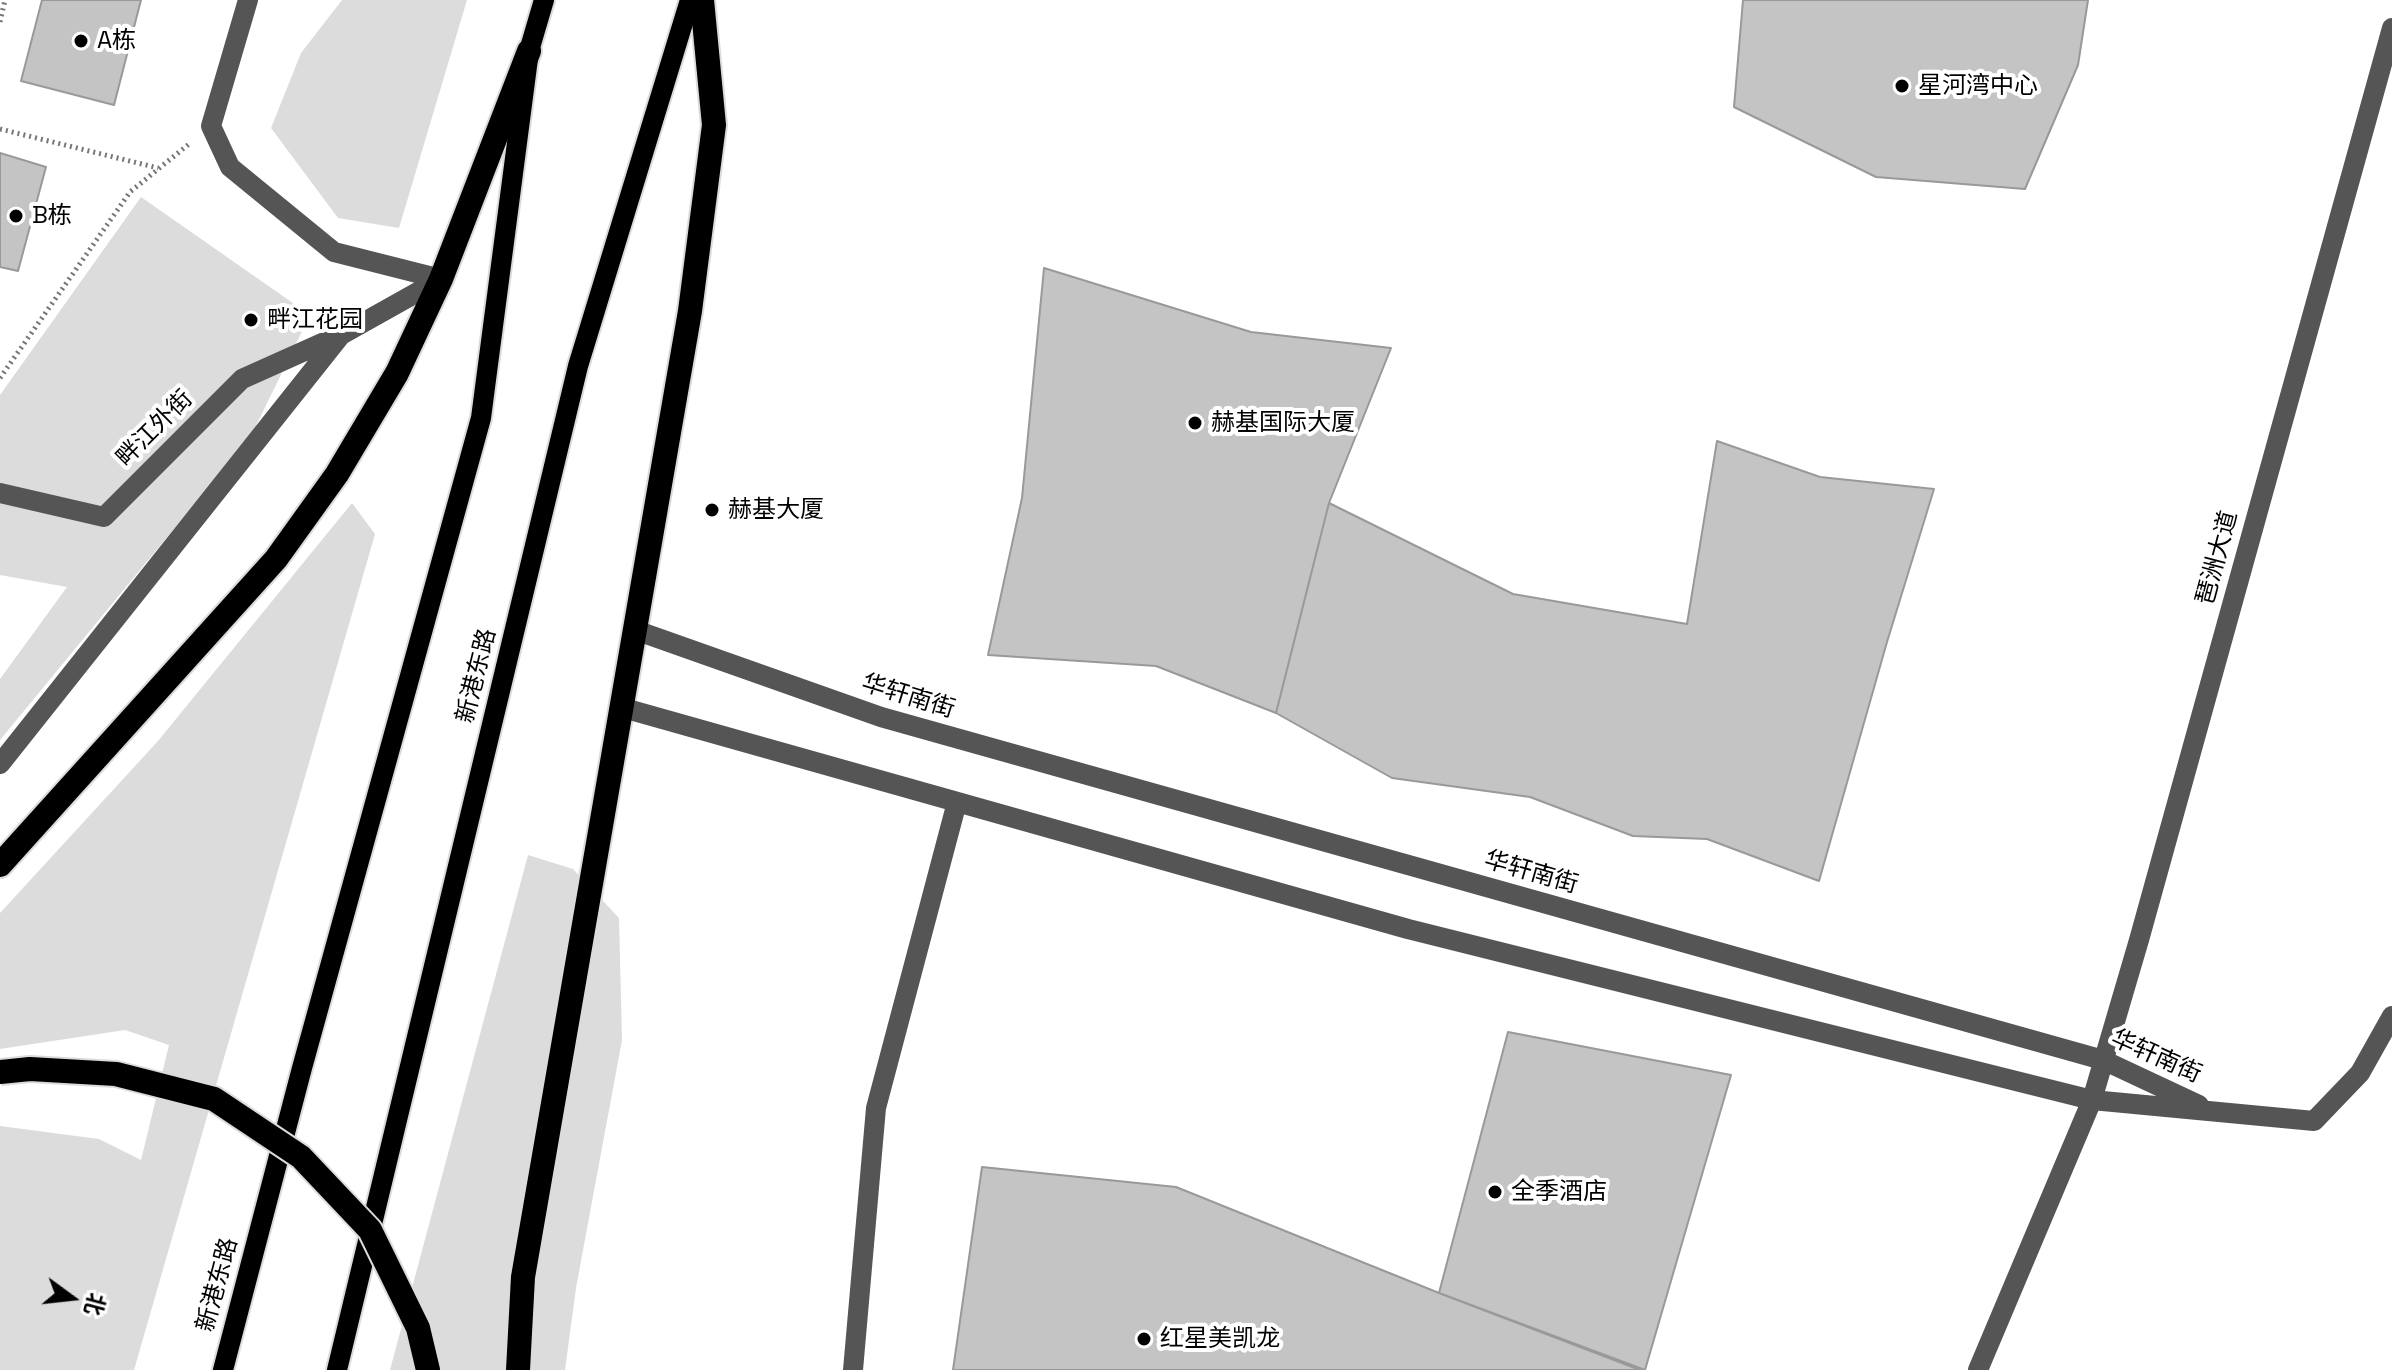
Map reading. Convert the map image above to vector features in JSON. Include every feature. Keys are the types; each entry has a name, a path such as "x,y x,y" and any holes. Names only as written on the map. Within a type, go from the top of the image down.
{"highway":[{"path":"518,1370 523,1277 690,311 714,125 702,0"},
{"path":"0,865 276,559 337,474 397,373 441,279 529,51"},
{"path":"0,1072 30,1069 116,1074 214,1099 301,1157 370,1230 418,1328 428,1370"}],"main road":[{"name":"新港东路","path":"223,1370 306,1053 481,418 529,51 544,0"},
{"name":"新港东路","path":"337,1370 578,366 690,0"}],"street":[{"path":"248,0 211,126 230,167 334,252 441,279"},
{"name":"琶洲大道","path":"1978,1370 2092,1100 2392,28"},
{"path":"0,764 341,335 441,279"},
{"name":"畔江外街","path":"0,493 104,517 242,379 341,335"},
{"name":"华轩南街","path":"635,630 881,717 2103,1060 2214,1111"},
{"name":"华轩南街","path":"620,707 1408,929 2092,1100 2214,1111"},
{"path":"853,1370 876,1108 957,802"},
{"path":"2214,1111 2314,1121 2360,1073 2392,1016"}],"path":[{"path":"0,22 5,0"},
{"path":"0,378 130,192 211,126"},
{"path":"0,129 159,168"}],"shaded area":[{"path":"342,0 467,0 399,228 338,218 271,128 301,53"},
{"path":"141,197 310,315 252,434 0,740 0,679 67,587 0,575 0,395"},
{"path":"352,503 375,534 134,1370 0,1370 0,1126 99,1139 141,1160 169,1045 125,1030 0,1049 0,913 158,741"},
{"path":"528,855 573,869 619,918 622,1040 576,1288 565,1370 390,1370"}],"building":[{"name":"A栋","path":"42,0 141,0 114,105 21,81"},
{"name":"星河湾中心","path":"1743,0 2088,0 2078,65 2025,189 1876,177 1734,107"},
{"name":"B栋","path":"0,153 46,167 18,271 0,267"},
{"name":"赫基国际大厦","path":"1044,268 1251,332 1391,348 1329,503 1276,713 1156,666 988,655 1022,498"},
{"path":"1717,441 1820,477 1934,489 1819,881 1707,839 1633,836 1530,797 1392,778 1276,713 1329,503 1513,594 1687,624"},
{"path":"1508,1032 1731,1075 1645,1370 1439,1293"},
{"path":"982,1167 1176,1187 1640,1370 953,1370"}],"place":[{"name":"A栋","path":"81,41"},
{"name":"星河湾中心","path":"1902,86"},
{"name":"B栋","path":"16,216"},
{"name":"畔江花园","path":"251,320"},
{"name":"赫基国际大厦","path":"1195,423"},
{"name":"赫基大厦","path":"712,510"},
{"name":"全季酒店","path":"1495,1192"},
{"name":"红星美凯龙","path":"1144,1339"}]}
